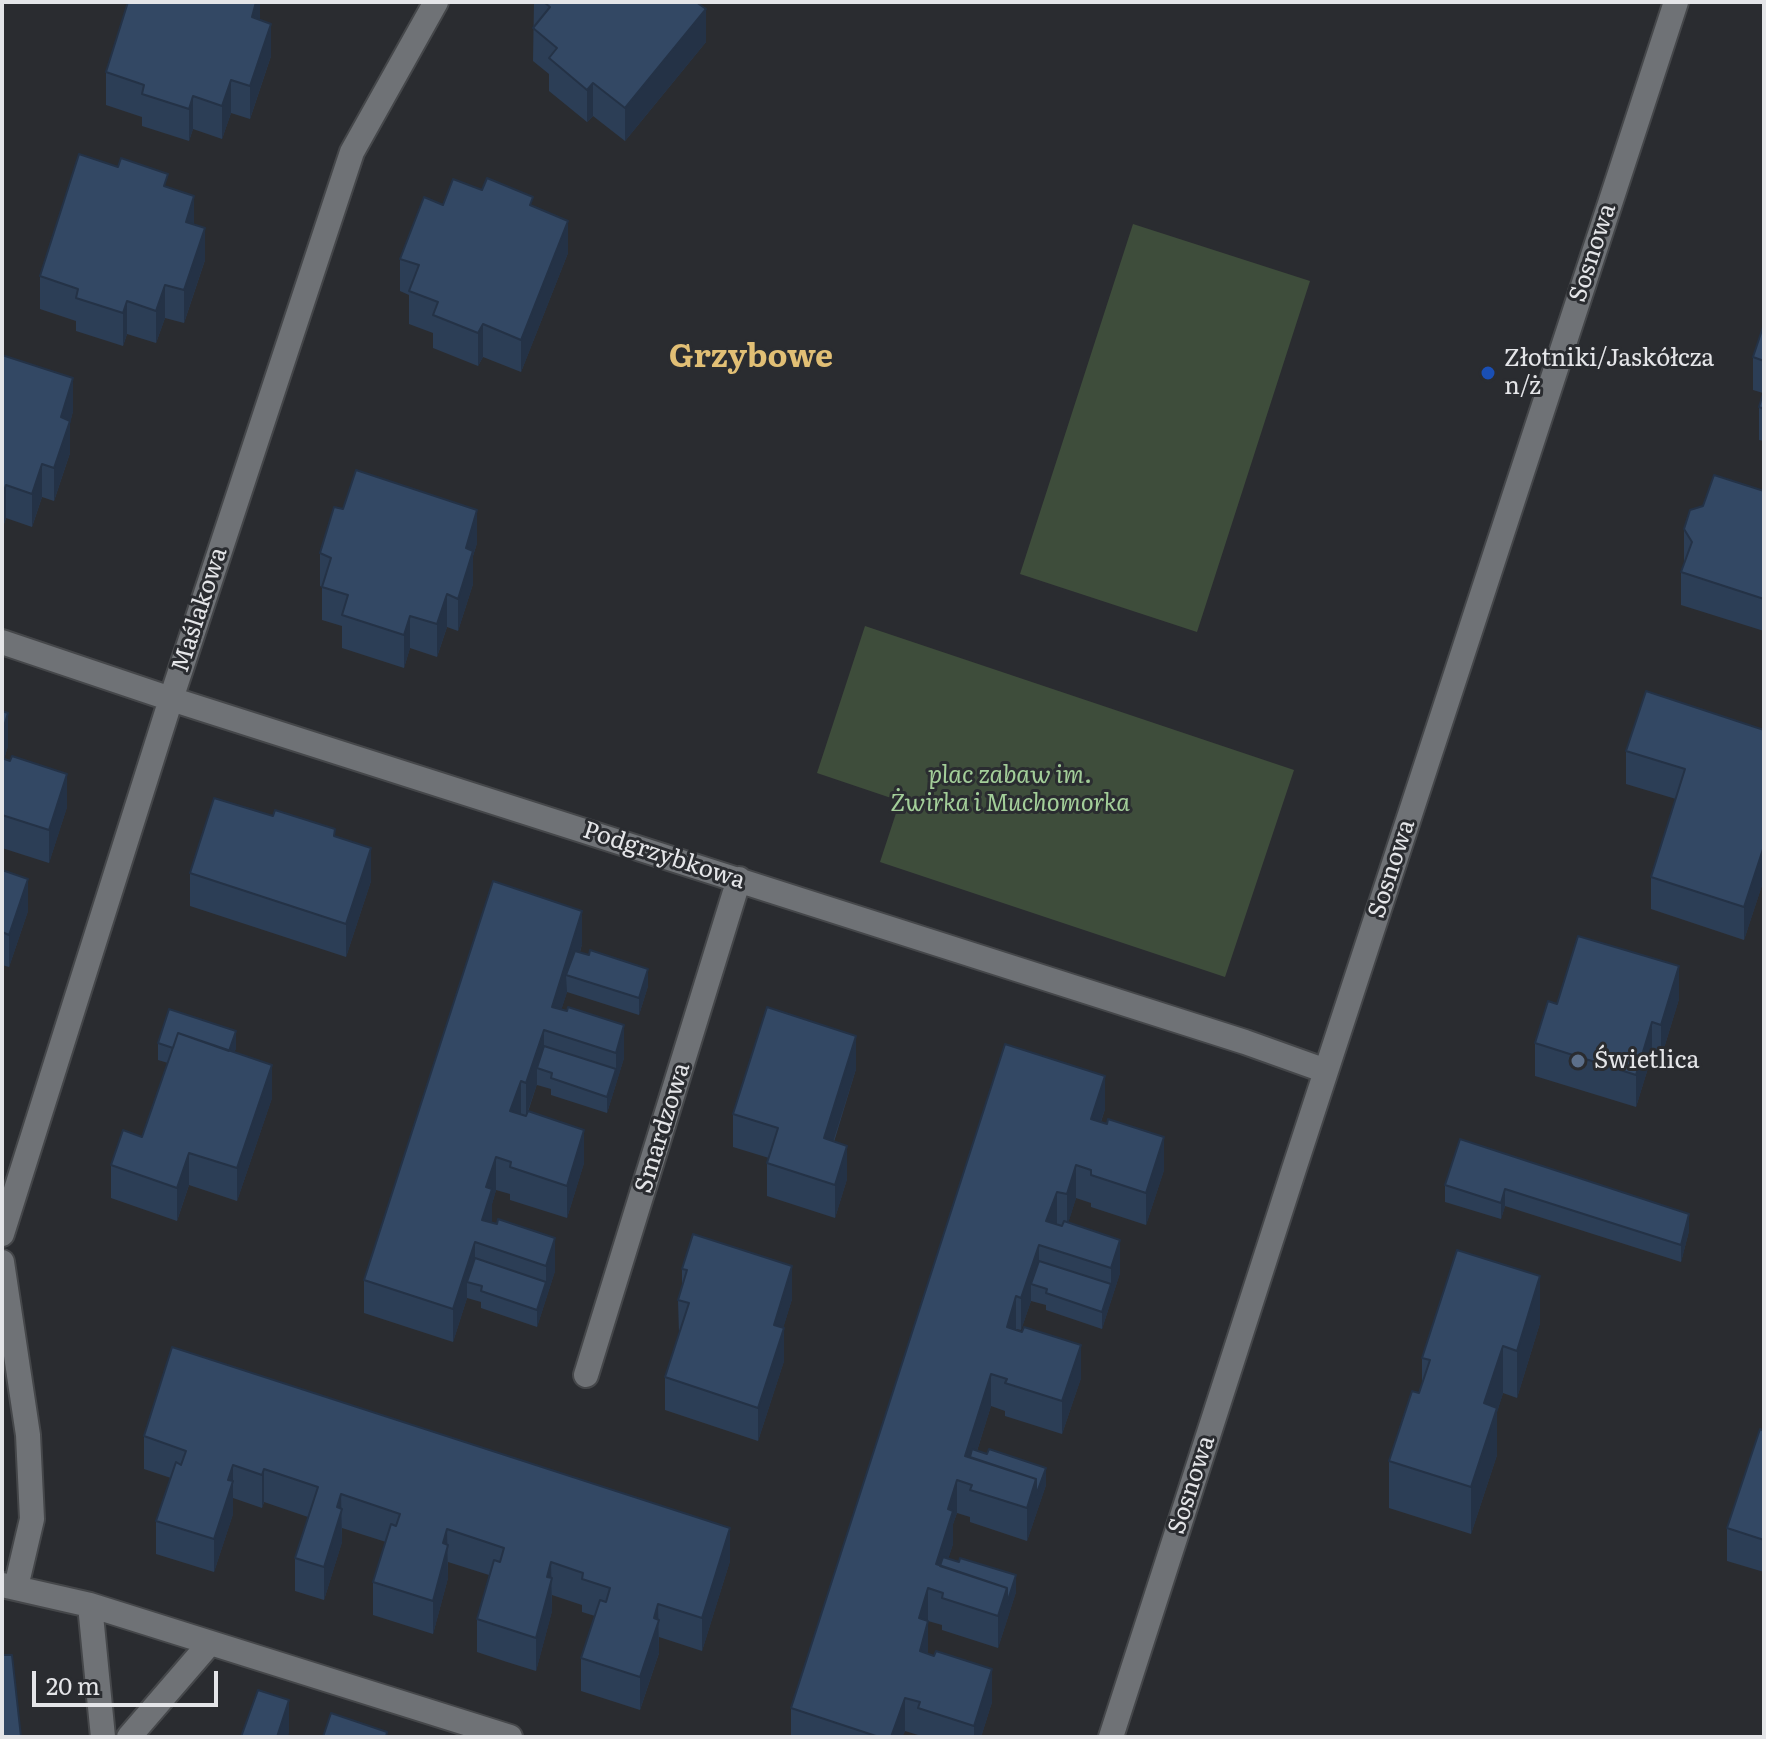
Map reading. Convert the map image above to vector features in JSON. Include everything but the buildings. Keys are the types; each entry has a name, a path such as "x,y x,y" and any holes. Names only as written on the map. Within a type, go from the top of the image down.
{"street":[{"name":"Maślakowa","path":"2,1234 171,699 352,152 436,2"},
{"name":"Sosnowa","path":"1111,1737 1676,2"},
{"name":"Podgrzybkowa","path":"2,642 171,699 1245,1042 1326,1071"},
{"name":"Smardzowa","path":"586,1375 739,879"},
{"path":"2,1262 28,1435 32,1519 9,1586 90,1605 510,1737"},
{"path":"90,1605 103,1737"},
{"path":"129,1737 210,1643"}],"green space":[{"path":"1133,224 1310,281 1197,632 1020,574"},
{"name":"plac zabaw im. Żwirka i Muchomorka","path":"865,626 1294,770 1225,977 880,862 900,801 817,773"}],"place":[{"name":"Złotniki/Jaskółcza n/ż","path":"1488,373"},
{"name":"Świetlica","path":"1578,1061"}],"district":[{"name":"Grzybowe","path":"751,358"}]}
